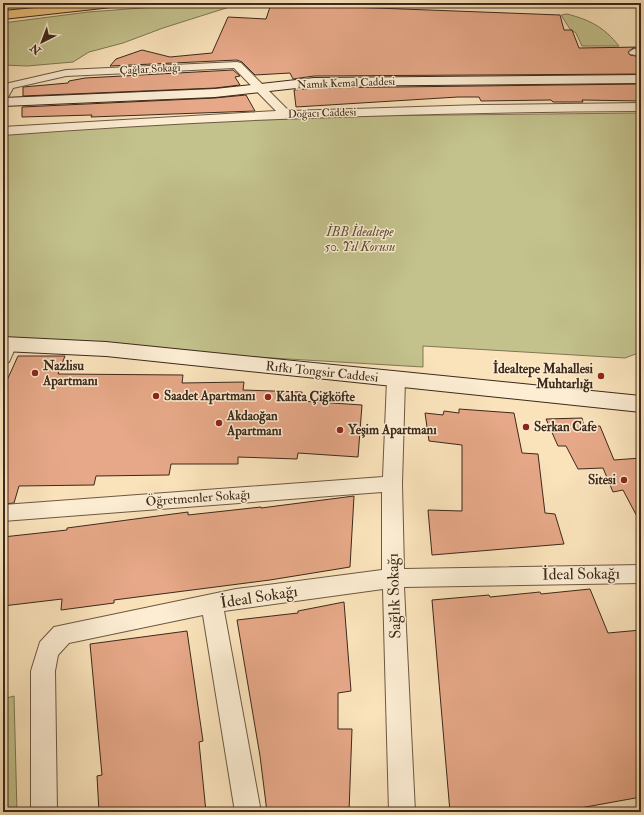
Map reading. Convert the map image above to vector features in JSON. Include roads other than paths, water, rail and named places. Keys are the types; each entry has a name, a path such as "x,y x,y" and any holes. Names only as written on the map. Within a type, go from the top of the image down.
{"highway":[{"path":"4,15 121,3"}],"street":[{"name":"Çağlar Sokağı","path":"3,98 9,86 66,73 237,65 259,89 286,114"},
{"name":"Namık Kemal Caddesi","path":"3,102 208,94 314,82 641,79"},
{"name":"Doğacı Caddesi","path":"3,131 103,123 286,114 486,108 641,107"},
{"name":"Rıfkı Tongsir Caddesi","path":"5,348 106,349 641,404"},
{"name":"Sağlık Sokağı","path":"396,380 392,484 393,578 402,812"},
{"name":"Öğretmenler Sokağı","path":"3,513 392,484"},
{"name":"İdeal Sokağı","path":"44,812 43,671 48,650 62,634 236,599 393,578 641,574"},
{"path":"212,604 248,812"}],"place":[{"name":"Nazlisu Apartmanı","path":"35,373"},
{"name":"İdealtepe Mahallesi Muhtarlığı","path":"601,376"},
{"name":"Saadet Apartmanı","path":"156,396"},
{"name":"Kahta Çiğköfte","path":"268,397"},
{"name":"Akdaoğan Apartmanı","path":"219,423"},
{"name":"Serkan Cafe","path":"526,427"},
{"name":"Yeşim Apartmanı","path":"340,430"},
{"name":"Sitesi","path":"624,480"}],"park label":[{"name":"İBB İdealtepe 50. Yıl Korusu","path":"360,240"}]}
